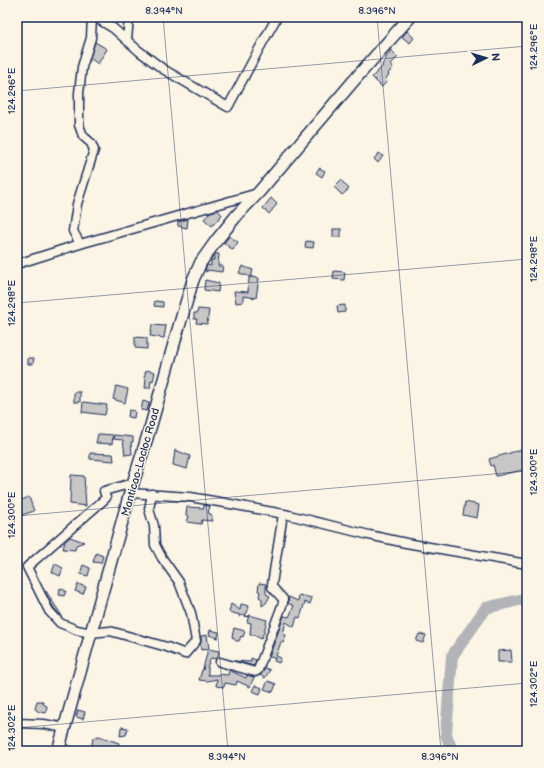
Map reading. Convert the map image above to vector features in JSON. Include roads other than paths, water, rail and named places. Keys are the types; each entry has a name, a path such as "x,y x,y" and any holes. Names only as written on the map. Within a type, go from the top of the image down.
{"street":[{"path":"80,244 73,230 77,204 94,150 84,136 79,125 79,93 82,68 91,38 92,17"},
{"path":"96,17 114,28 139,51 163,69 228,108 277,17"},
{"path":"127,40 129,17"},
{"name":"Manticao-Locloc Road","path":"62,750 65,728 132,488 193,280 201,262 238,214 259,192 410,17"},
{"path":"17,264 80,244 259,192"},
{"path":"152,494 149,510 154,526 155,546 179,582 191,613 196,641 185,654 167,647 110,631 91,633 60,624 49,611 27,567 106,498 104,491 132,488 152,494 225,502 283,514 406,544 527,564"},
{"path":"220,662 254,672 258,670 282,603 282,599 272,587 272,584 283,514"},
{"path":"17,723 44,724 65,728"}],"waterway":[{"path":"452,751 446,734 452,656 486,608 519,600 527,600"}]}
